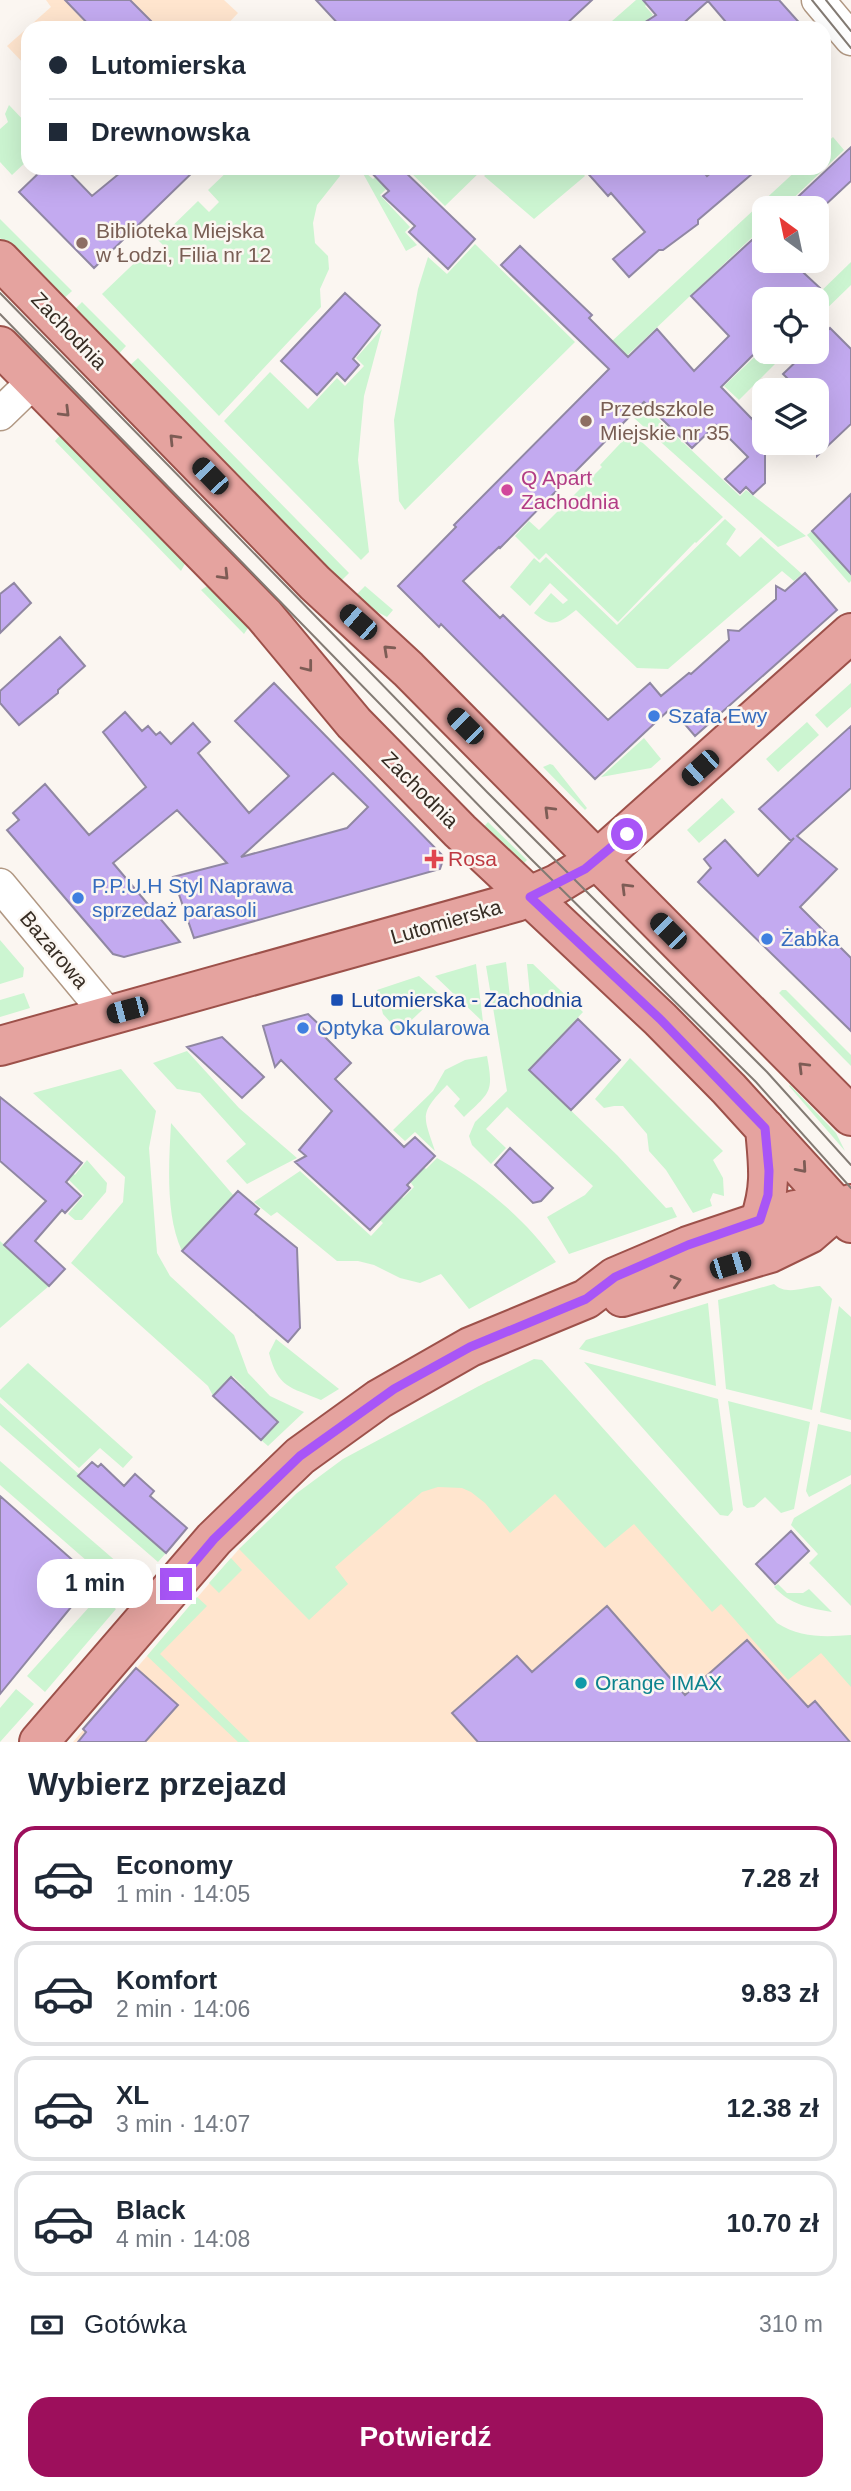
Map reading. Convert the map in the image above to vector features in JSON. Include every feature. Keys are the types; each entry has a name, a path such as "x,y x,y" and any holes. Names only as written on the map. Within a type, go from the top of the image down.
{"main road":[{"name":"Zachodnia","path":"0,260 315,583 408,669 851,1116"},
{"name":"Zachodnia","path":"0,346 264,615 354,723 460,831 660,1019 847,1212"},
{"name":"Lutomierska","path":"0,1046 530,897 571,877 598,859 851,633"},
{"path":"760,1220 768,1195 765,1128"},
{"path":"39,1742 214,1539 300,1456 387,1394 448,1358 586,1299 615,1277 688,1245 760,1220 815,1207 847,1212"},
{"path":"586,1299 622,1297 770,1253 847,1212"}],"street":[{"path":"818,0 851,39"},
{"path":"0,414 34,381"},
{"name":"Bazarowa","path":"0,884 108,1015"}],"shaded area":[{"path":"46,0 224,0 238,13 231,21 35,21 51,7"},
{"path":"21,34 21,61 7,46"},
{"path":"488,1381 794,1644 851,1642 851,1742 73,1742 239,1549 366,1455"}],"green space":[{"path":"636,0 651,0 645,6 653,15 646,21 612,21"},
{"path":"9,105 21,118 21,167 12,175 0,162 0,129 8,122 5,114"},
{"path":"833,137 844,150 831,162 831,139"},
{"path":"224,175 340,176 317,205 313,223 315,243 328,256 329,269 320,289 321,307 219,416 102,294 151,247 161,257 169,251 158,240 198,201 209,212 219,202 208,190"},
{"path":"364,175 373,179 377,175 401,175 380,195 410,227 405,232 417,245 406,251"},
{"path":"413,175 477,175 445,206"},
{"path":"584,175 585,176 534,219 484,176"},
{"path":"791,175 818,175 796,196 769,196"},
{"path":"752,211 752,237 613,369 598,354"},
{"path":"0,219 72,291 61,301 0,238"},
{"path":"475,244 575,342 405,510 399,501 394,420 418,289 428,257 447,274"},
{"path":"851,262 851,285 829,306 829,287 825,287"},
{"path":"82,302 126,346 115,358 72,312"},
{"path":"382,329 364,396 358,460 369,552 361,560 224,421 270,372 308,409 337,378 345,386 364,366 356,358"},
{"path":"138,358 349,573 340,582 127,368"},
{"path":"752,359 752,364 775,364 761,378 752,378 752,387 739,400 724,386"},
{"path":"634,396 740,496 746,490 806,536 778,547 634,418 636,413 626,404"},
{"path":"631,432 723,517 695,542 618,622 546,553 539,560 515,536 529,521 539,530 602,467 600,465"},
{"path":"62,433 187,560 181,571 55,441"},
{"path":"725,519 736,529 726,544 740,557 761,537 802,574 794,581 782,571 668,669 637,668 576,610 560,621 550,622 540,618 534,613 551,593 563,604 568,600 550,583 530,606 510,587 534,558 540,563 546,557 617,625"},
{"path":"812,531 842,564 851,557 849,583 807,535"},
{"path":"210,584 248,623 244,634 201,590"},
{"path":"365,586 393,610 387,617 355,600 354,597"},
{"path":"851,683 851,707 827,728 815,715"},
{"path":"807,722 819,735 778,772 766,759"},
{"path":"644,738 661,759 651,768 601,777"},
{"path":"550,764 587,808 585,810 543,767"},
{"path":"722,798 735,812 699,843 687,830"},
{"path":"488,822 527,860 522,865 481,830"},
{"path":"0,940 24,968 23,977 0,984"},
{"path":"506,962 510,997 530,995 527,964 533,964 583,1012 529,1070 617,1155 666,1208 672,1207 677,1217 569,1254 547,1217 585,1195 593,1186 507,1107 486,1129 506,1148 491,1164 472,1145 469,1136 475,1122 507,1091 486,966"},
{"path":"476,964 483,1022 435,976"},
{"path":"419,976 439,994 399,1032 383,1014 377,990"},
{"path":"786,990 851,1055 851,1066 779,993"},
{"path":"24,993 30,1008 0,1017 0,1000"},
{"path":"187,1051 239,1108 297,1158 247,1184 226,1161 246,1144 200,1093 177,1089 153,1063"},
{"path":"487,1056 490,1078 488,1091 464,1117 454,1106 460,1099 447,1085 428,1109 426,1122 435,1151 415,1132 405,1141 393,1130 433,1091 445,1070 465,1060"},
{"path":"630,1058 723,1151 713,1160 723,1178 724,1196 713,1193 710,1200 712,1206 693,1213 666,1170 649,1151 647,1134 623,1106 604,1108 595,1099"},
{"path":"121,1069 156,1111 149,1148 157,1253 170,1276 234,1335 248,1373 270,1396 304,1412 268,1446 261,1440 245,1388 233,1376 213,1396 208,1386 71,1263 123,1202 125,1177 33,1093"},
{"path":"789,1086 836,1133 845,1151"},
{"path":"171,1123 234,1196 182,1251 171,1205"},
{"path":"36,1139 75,1175 87,1160 107,1183 106,1192 82,1220 75,1220 68,1214 84,1195"},
{"path":"397,1141 426,1169 437,1158 487,1191 531,1231 556,1262 469,1309 441,1274 420,1283 400,1278 374,1265 358,1261 337,1261 277,1212 271,1216 254,1202 300,1171 371,1236 383,1223 367,1208 392,1186 403,1198 414,1187 388,1151"},
{"path":"0,1241 49,1286 0,1328"},
{"path":"774,1284 784,1290 820,1286 832,1299 812,1410 726,1389 718,1300"},
{"path":"708,1303 716,1386 579,1349 586,1340"},
{"path":"839,1306 851,1317 851,1420 820,1412"},
{"path":"276,1339 339,1389 321,1400 287,1385 277,1373 269,1353"},
{"path":"534,1359 542,1360 777,1623 804,1634 851,1635 851,1687 821,1653 788,1680 721,1604 712,1612 634,1524 605,1548 555,1494 510,1533 485,1503 471,1492 462,1488 438,1487 422,1492 335,1567 348,1584 309,1620 239,1549 297,1493 343,1459"},
{"path":"584,1362 718,1399 733,1510 728,1516 720,1515"},
{"path":"28,1363 133,1457 123,1468 100,1448 79,1468 0,1397 0,1390"},
{"path":"728,1401 810,1422 794,1509 781,1513 765,1497 754,1507 747,1508 743,1505"},
{"path":"0,1403 166,1553 158,1562 0,1425"},
{"path":"818,1424 851,1432 851,1475 809,1497 806,1491"},
{"path":"0,1461 140,1582 127,1596 0,1485"},
{"path":"851,1484 851,1606 809,1563 818,1554 791,1525 794,1518"},
{"path":"231,1558 242,1570 219,1593 209,1583"},
{"path":"778,1584 787,1593 803,1593 809,1589 832,1612 794,1602 774,1587"},
{"path":"100,1595 116,1609 45,1692 27,1676"},
{"path":"197,1597 207,1606 160,1654 250,1742 238,1742 147,1656"},
{"path":"16,1689 34,1704 0,1742 0,1708"}],"building":[{"path":"65,0 130,0 151,21 85,21"},
{"path":"316,0 592,0 570,21 336,21"},
{"path":"643,0 779,0 798,21 725,21 708,1 686,21 647,21 656,15"},
{"path":"851,147 851,181 830,201 830,196 799,196 821,175 831,175 831,166"},
{"path":"37,175 72,175 92,196 118,175 190,175 94,268 19,192"},
{"path":"374,175 408,175 475,239 448,269 409,232 415,226 383,196 389,191"},
{"path":"589,175 751,175 698,220 698,224 663,250 659,250 629,277 613,259 645,232 611,193 608,196"},
{"path":"752,240 752,273 804,273 819,287 752,287 752,356 721,387 752,419 752,455 765,455 765,483 753,494 746,487 740,493 725,479 748,457 716,425 692,448 644,402 500,548 463,581 500,618 503,615 608,720 650,683 661,696 691,674 729,640 728,630 739,631 776,599 776,586 785,591 805,573 837,610 695,736 671,708 595,779 441,624 439,627 398,586 456,527 454,525 609,369 501,265 520,246 592,315 589,318 628,357 657,329 694,371 729,336 691,296"},
{"path":"345,293 380,325 353,359 359,365 345,381 337,373 317,395 281,361"},
{"path":"829,329 851,349 851,424 829,445 829,378 787,378 783,374 793,364 829,364"},
{"path":"851,494 851,574 812,531"},
{"path":"14,583 31,603 0,633 0,594"},
{"path":"60,637 85,666 58,690 58,693 19,725 0,703 0,691"},
{"path":"274,683 444,857 440,869 194,938 173,877 227,863 177,810 113,863 180,942 124,957 113,954 7,830 19,820 13,813 45,784 89,835 146,787 103,732 125,712 142,731 148,726 156,735 160,732 171,744 193,723 210,742 198,753 249,813 289,776 235,721","holes":["333,773 368,807 347,828 241,857"]},
{"path":"851,726 851,788 797,836 837,869 800,907 851,958 851,1031 698,882 711,868 704,859 725,840 758,876 794,838 791,841 759,809"},
{"path":"308,1014 328,1033 324,1036 351,1063 335,1079 404,1147 415,1137 435,1156 407,1185 410,1188 370,1230 295,1162 306,1156 299,1150 332,1111 281,1060 275,1067 263,1026"},
{"path":"578,1019 620,1060 571,1110 529,1070"},
{"path":"222,1037 264,1077 242,1098 187,1047"},
{"path":"0,1097 82,1163 66,1182 81,1196 65,1213 62,1210 35,1241 65,1269 49,1286 4,1245 46,1201 0,1161"},
{"path":"510,1148 553,1188 541,1201 533,1203 495,1165"},
{"path":"238,1191 259,1209 255,1214 297,1248 300,1328 288,1342 182,1251"},
{"path":"231,1377 278,1422 261,1440 213,1396"},
{"path":"92,1462 98,1467 101,1464 124,1486 135,1474 154,1491 150,1496 187,1528 166,1553 78,1476"},
{"path":"0,1496 94,1579 0,1694"},
{"path":"791,1531 809,1551 775,1584 756,1564"},
{"name":"Orange IMAX","path":"607,1606 685,1695 747,1640 808,1707 815,1701 850,1742 478,1742 452,1713 517,1656 532,1672"},
{"path":"136,1668 178,1705 145,1742 78,1742 86,1732 83,1729"}],"tram line":[{"path":"812,0 829,21"},
{"path":"826,0 851,31"},
{"path":"831,23 851,48"},
{"path":"0,293 487,792 767,1072 851,1165"},
{"path":"0,314 530,858 756,1082 851,1188"}],"place":[{"name":"Biblioteka Miejska w Łodzi, Filia nr 12","path":"82,243"},
{"name":"Przedszkole Miejskie nr 35","path":"586,421"},
{"name":"Q Apart Zachodnia","path":"507,490"},
{"name":"Szafa Ewy","path":"654,716"},
{"name":"Rosa","path":"434,859"},
{"name":"P.P.U.H Styl Naprawa sprzedaż parasoli","path":"78,898"},
{"name":"Żabka","path":"767,939"},
{"name":"Lutomierska - Zachodnia","path":"337,1000"},
{"name":"Optyka Okularowa","path":"303,1028"},
{"name":"Orange IMAX","path":"581,1683"}],"route":[{"path":"176,1584 214,1539 300,1456 394,1389 470,1347 586,1299 615,1277 688,1245 760,1220 768,1195 765,1128 660,1019 530,897 585,869 627,834"}]}
